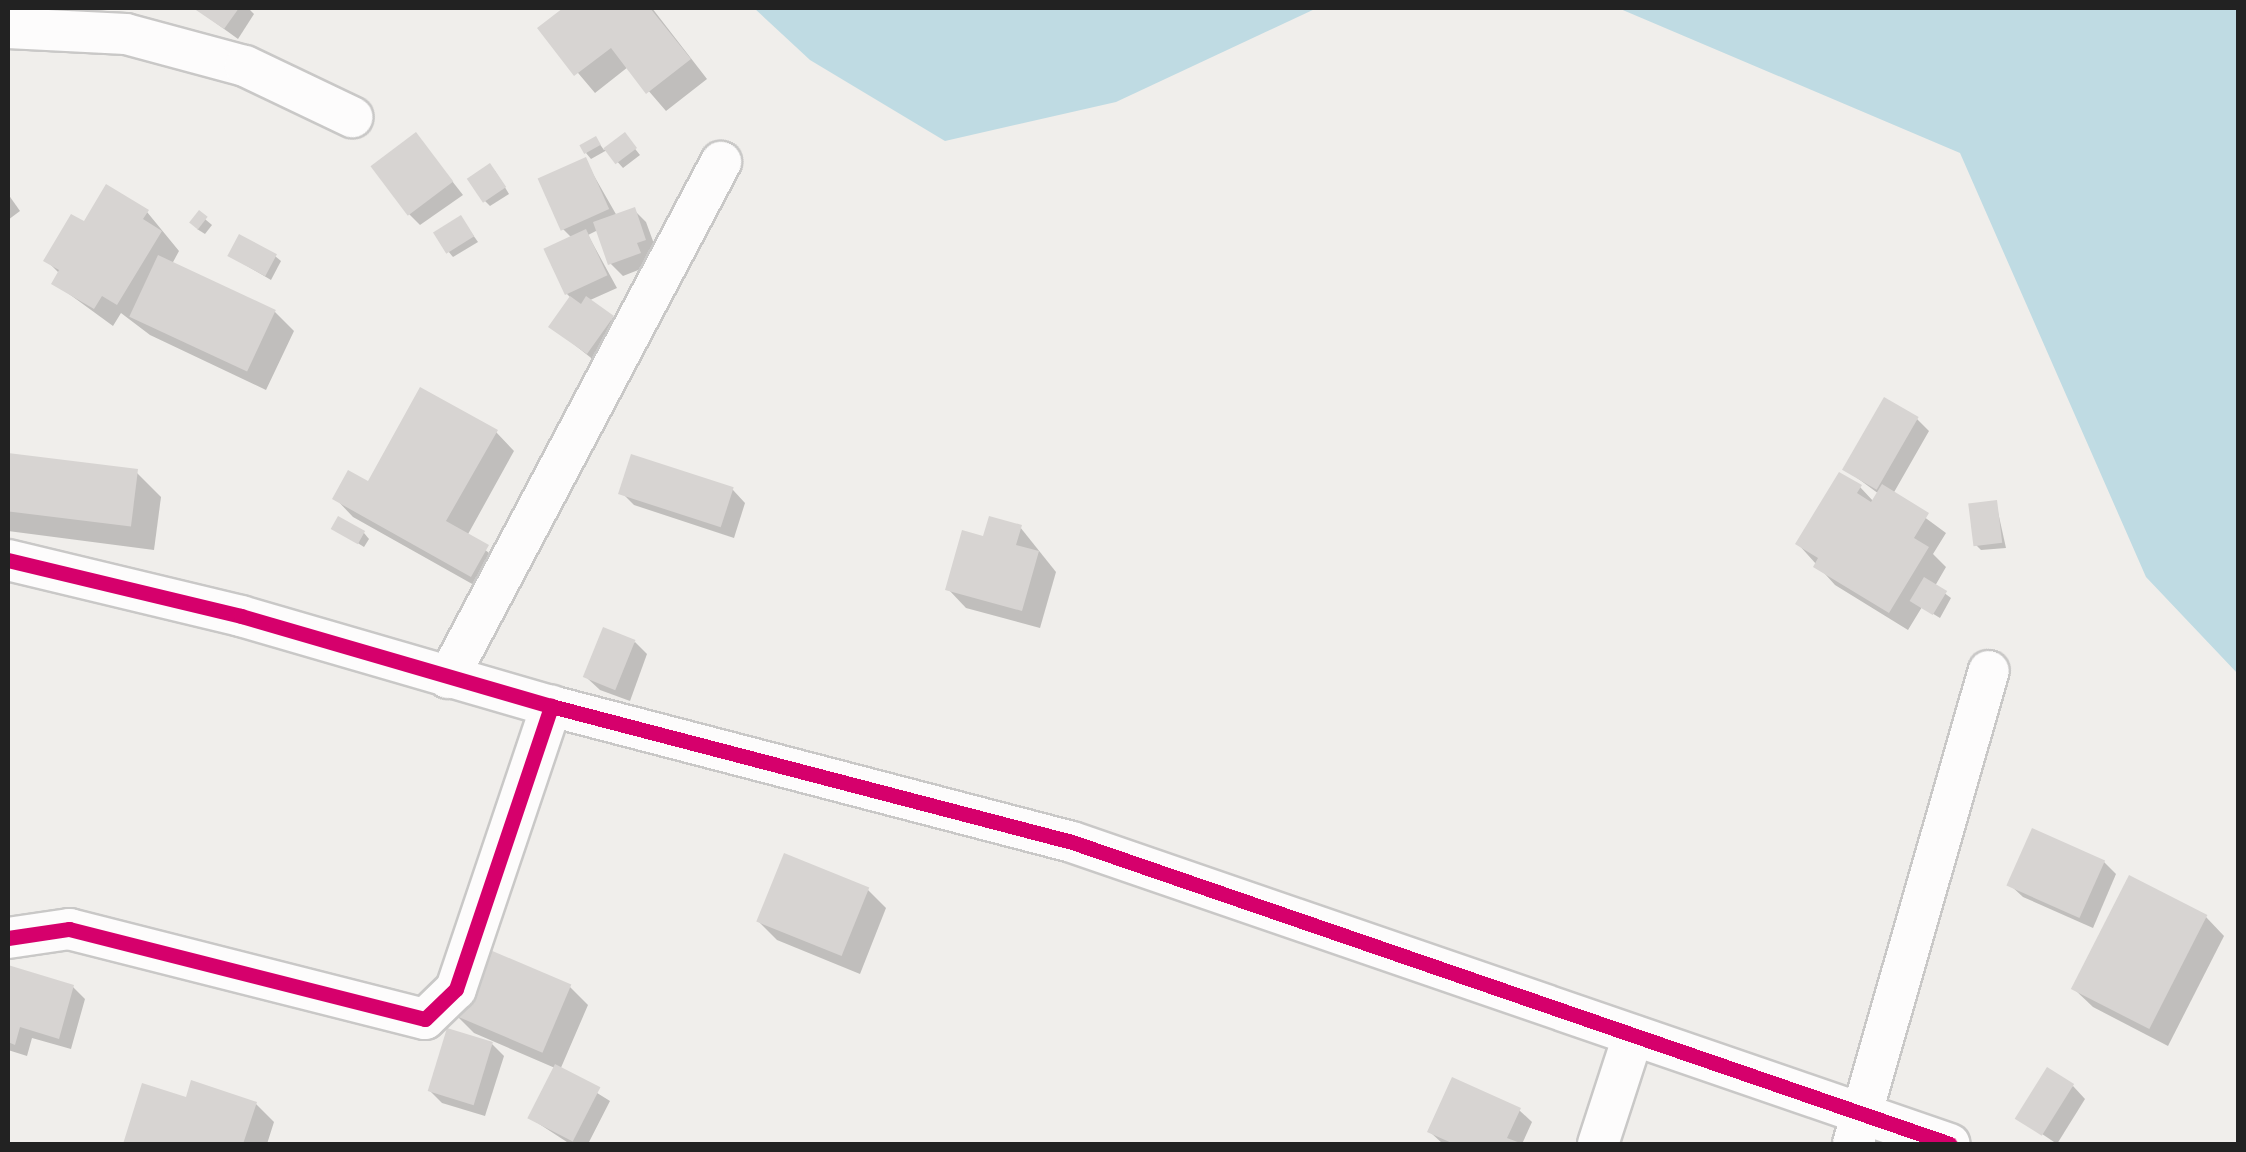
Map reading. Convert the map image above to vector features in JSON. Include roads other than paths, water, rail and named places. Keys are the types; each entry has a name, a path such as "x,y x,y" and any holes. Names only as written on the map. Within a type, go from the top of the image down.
{"street":[{"path":"8,28 126,34 246,66 352,116"},
{"path":"448,678 721,162"},
{"path":"8,560 240,616 550,706 1072,842 1633,1036 1856,1129 1950,1144"},
{"path":"1856,1129 1989,670"},
{"path":"8,938 69,929 424,1019 456,989 550,706"},
{"path":"1598,1144 1633,1036"}],"water":[{"path":"754,8 1317,8 1116,102 945,141 810,60"},
{"path":"1618,8 2238,8 2238,674 2146,577 1960,153"}]}
